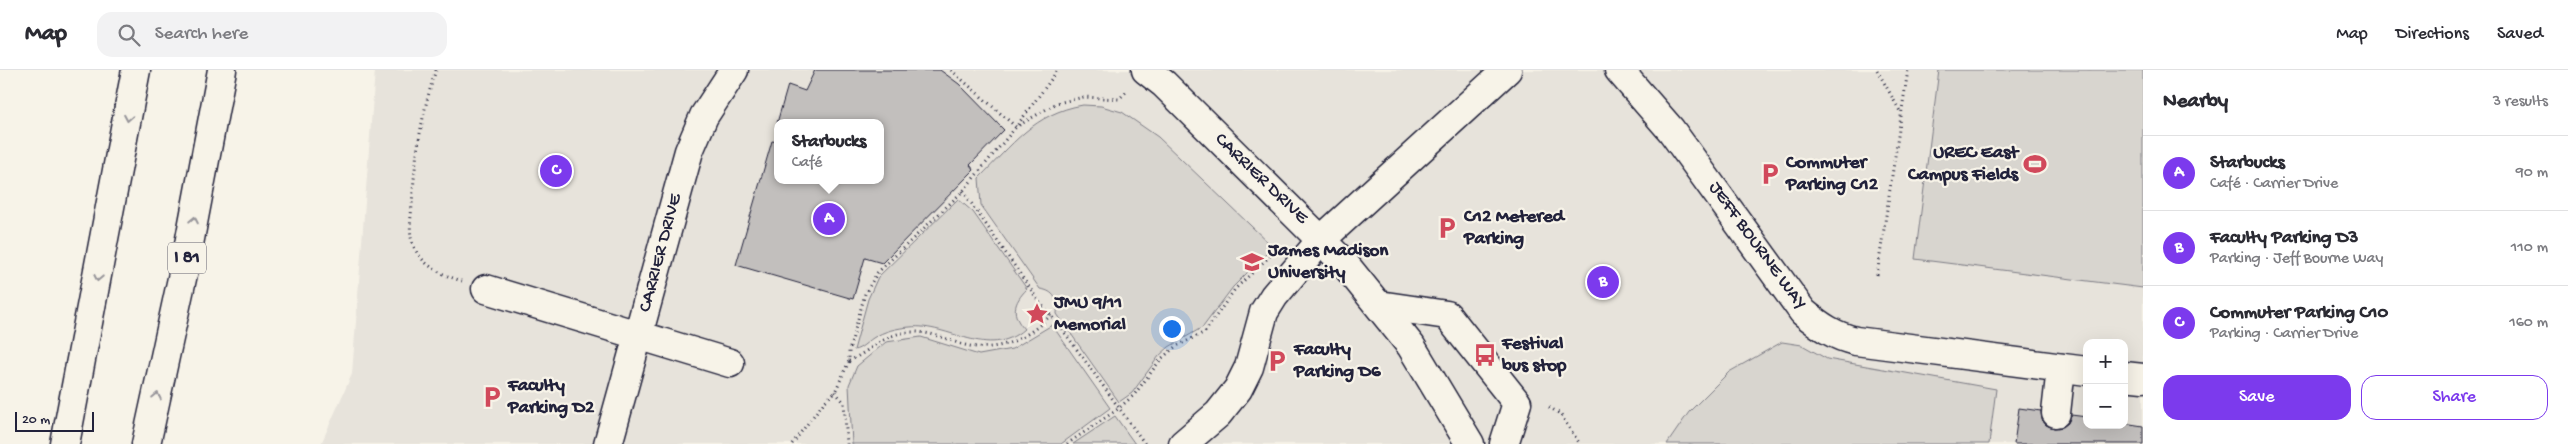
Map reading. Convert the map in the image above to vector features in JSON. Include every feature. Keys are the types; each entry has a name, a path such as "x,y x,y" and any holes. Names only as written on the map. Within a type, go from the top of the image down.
{"main road":[{"path":"65,444 136,70"},
{"name":"I 81","path":"146,444 186,260 222,70"},
{"name":"CARRIER DRIVE","path":"608,444 689,152 704,116 734,70"},
{"path":"1183,444 1218,414 1238,389 1249,367 1264,312 1274,296 1322,239 1507,70"},
{"name":"JEFF BOURNE WAY","path":"1619,70 1671,130 1803,312 1821,327 1831,333 1856,341 2074,370"},
{"name":"CARRIER DRIVE","path":"1137,80 1164,84 1322,239 1379,304 1411,346 1470,444"},
{"path":"486,289 730,363"},
{"path":"1379,304 1447,315 1517,404 1504,444"},
{"path":"2056,413 2074,370"},
{"path":"2128,376 2143,378"}],"path":[{"path":"436,70 420,125 414,160 410,231 412,245 419,256 445,276 486,289"},
{"path":"951,70 1016,127"},
{"path":"792,444 824,402 835,392 849,361 849,351 865,294 876,272 963,191 1016,127 1058,70"},
{"path":"1877,70 1901,114"},
{"path":"1877,275 1908,70"},
{"path":"1016,127 1057,103 1084,97 1119,99 1137,80"},
{"path":"963,191 1145,444"},
{"path":"1067,444 1118,409 1134,395 1161,359 1175,347 1205,332 1235,289 1276,249"},
{"path":"849,361 886,337 914,331 982,348 998,347 1014,342 1038,327 1051,314"},
{"path":"835,392 844,402 847,444"},
{"path":"1549,407 1560,414 1580,444"}],"shaded area":[{"name":"James Madison University","path":"375,70 2143,70 2143,444 321,444 352,374"},
{"name":"UREC East Campus Fields","path":"1939,70 2143,70 2143,288 1915,259"},
{"path":"1083,105 1101,106 1122,112 1158,137 1273,247 1233,287 1203,327 1169,347 1159,356 1132,393 1119,402 1057,314 1056,300 1052,294 1040,289 981,205 979,178 1013,143 1037,123 1051,115"},
{"path":"958,199 973,212 1027,289 1016,304 1015,309 1017,318 1024,329 1010,338 996,342 982,341 925,327 905,327 882,333 862,347 854,350 868,299 878,277"},
{"path":"1052,325 1110,408 1061,444 852,444 849,385 857,366 886,342 921,337 979,355 1012,349"},
{"path":"1782,342 1802,345 1827,359 1996,389 1989,444 1667,444 1689,412 1729,372"},
{"path":"1115,416 1135,444 1073,444"}],"building":[{"path":"815,70 940,70 959,84 1004,130 970,165 974,170 882,263 865,258 853,299 736,265 772,141 774,141 774,184 884,184 884,119 778,119 788,85 805,91"},
{"path":"2019,408 2041,411 2042,420 2046,425 2054,428 2063,427 2068,423 2071,415 2083,416 2083,429 2128,429 2128,424 2143,426 2143,444 2014,444"}],"place":[{"name":"UREC East Campus Fields","path":"2035,164"},
{"name":"Commuter Parking C10","path":"556,171"},
{"name":"Commuter Parking C12","path":"1770,174"},
{"name":"Starbucks","path":"829,219"},
{"name":"C12 Metered Parking","path":"1447,228"},
{"name":"James Madison University","path":"1252,262"},
{"name":"Faculty Parking D3","path":"1603,282"},
{"name":"JMU 9/11 Memorial","path":"1037,314"},
{"name":"Festival bus stop","path":"1485,355"},
{"name":"Faculty Parking D6","path":"1277,361"},
{"name":"Faculty Parking D2","path":"492,397"}]}
